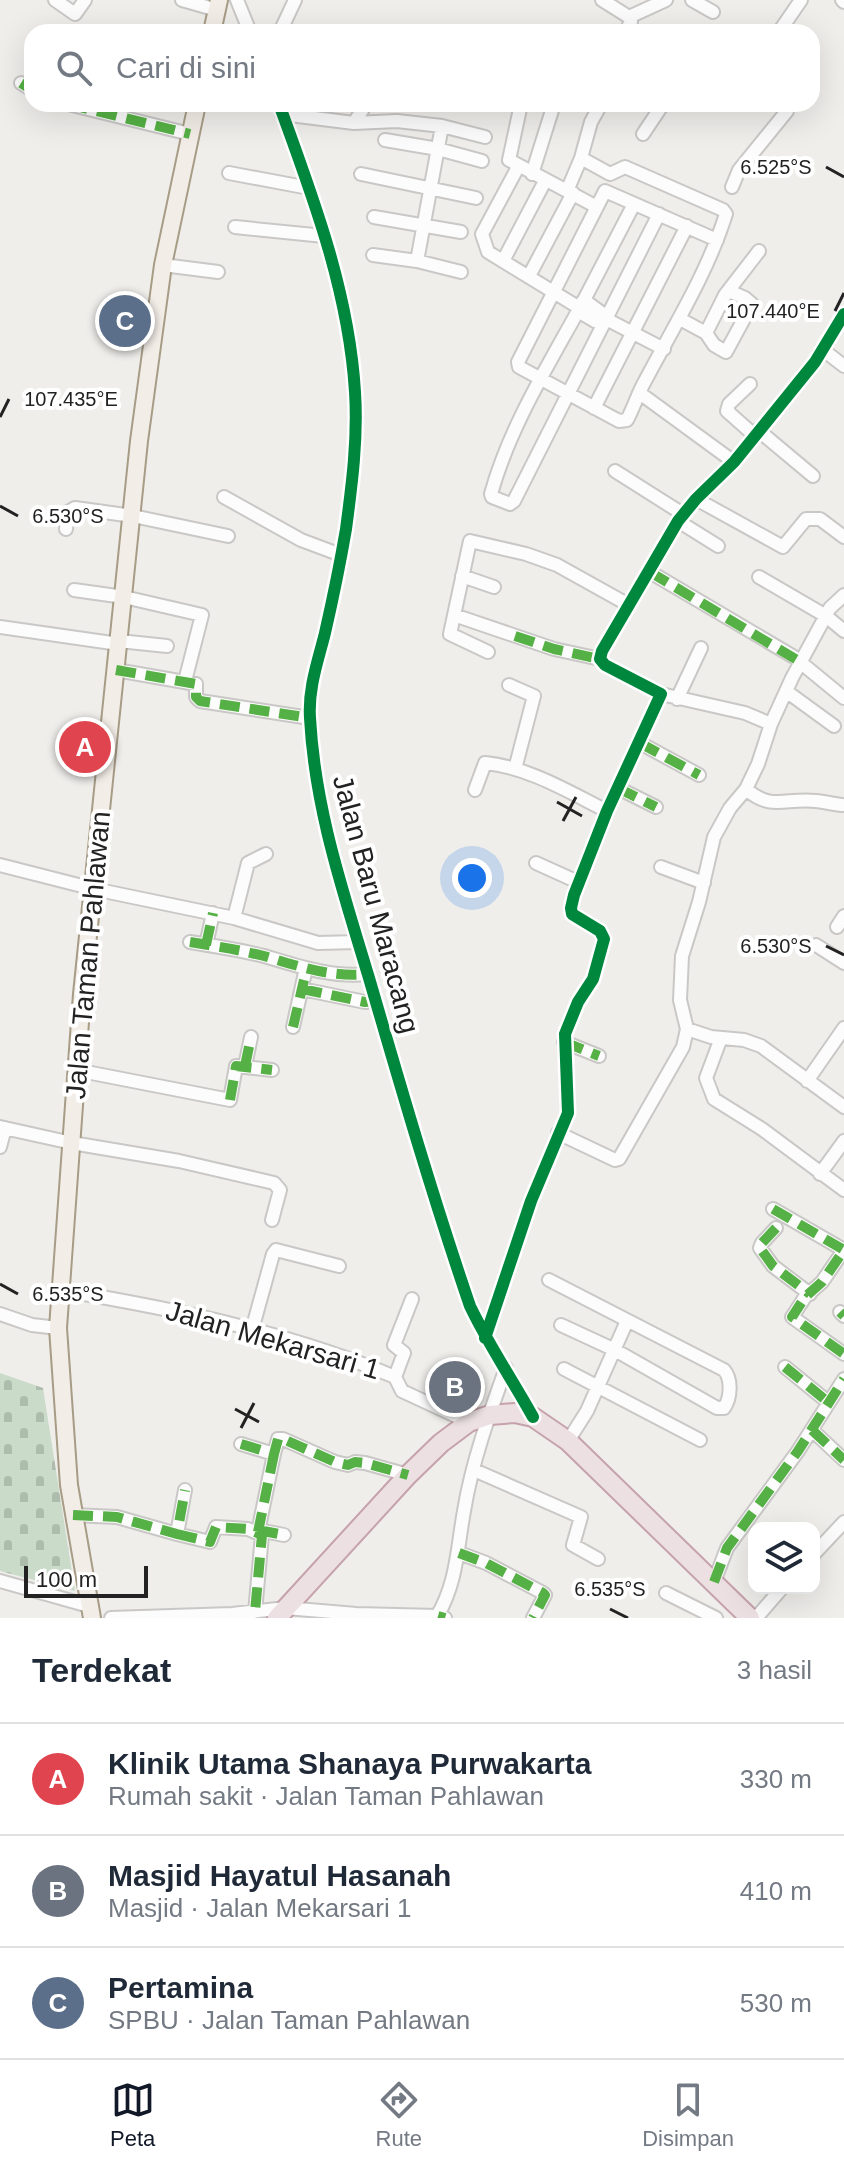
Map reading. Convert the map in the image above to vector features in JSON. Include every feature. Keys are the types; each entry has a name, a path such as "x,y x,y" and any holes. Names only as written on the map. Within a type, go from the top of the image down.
{"highway":[{"path":"281,1613 408,1475 449,1436 469,1422 490,1415 515,1413 533,1417 568,1441 748,1617"}],"main road":[{"name":"Jalan Taman Pahlawan","path":"91,1612 73,1515 62,1409 58,1328 76,1070 139,441 163,265 195,112"}],"street":[{"path":"55,0 75,14 85,0"},
{"path":"182,0 218,5"},
{"path":"237,0 247,24"},
{"path":"284,24 295,0"},
{"path":"602,0 629,17 630,24"},
{"path":"629,17 666,0"},
{"path":"692,0 713,12"},
{"path":"784,24 801,0"},
{"path":"101,112 190,134"},
{"name":"Jalan Baru Maracang","path":"282,112 324,236 348,327 355,394 352,484 341,555 311,688 310,718 321,814 462,1282 485,1338 533,1417"},
{"path":"297,112 354,123 397,121 442,126 485,137"},
{"path":"354,123 361,112"},
{"path":"519,112 508,157 511,162 597,207"},
{"path":"532,174 551,112"},
{"path":"529,276 570,192 597,112"},
{"path":"643,134 658,112"},
{"path":"732,187 739,170 786,112"},
{"path":"417,261 442,126"},
{"path":"385,140 438,149 482,161"},
{"path":"581,158 610,174 625,167 726,214 717,240 680,319 624,422 519,367 518,362 606,190 717,240"},
{"path":"518,167 482,234 488,252 580,306 599,310 604,319 664,349"},
{"path":"229,173 309,188"},
{"path":"361,174 476,198"},
{"path":"503,261 545,181"},
{"path":"634,204 541,379 501,462 492,497 513,503 659,214"},
{"path":"374,217 461,232"},
{"path":"594,408 687,226"},
{"path":"235,227 324,236"},
{"path":"706,333 729,291 759,251"},
{"path":"373,255 417,261 461,272"},
{"path":"163,265 218,272"},
{"path":"680,319 706,333 714,345 728,351 752,304 729,291"},
{"path":"600,659 627,604 650,572 680,518 734,462 822,349 844,314"},
{"path":"822,349 844,366"},
{"path":"750,384 729,404 727,411 813,476"},
{"path":"641,394 734,462"},
{"path":"615,471 718,546"},
{"path":"224,497 301,540 341,555"},
{"path":"696,499 783,547 806,519 820,519 844,537"},
{"path":"66,529 68,512 75,508 133,516 228,536"},
{"path":"488,652 451,636 469,542 476,541 557,565 627,604"},
{"path":"650,572 802,663 844,698"},
{"path":"462,576 494,587"},
{"path":"759,577 826,616 844,631"},
{"path":"74,590 124,597 202,615 185,681"},
{"path":"558,1133 615,1160 619,1159 683,1047 687,1029 680,1000 682,956 714,837 730,808 746,789 786,691 826,616 844,595"},
{"path":"454,615 554,649 600,659 605,665 661,694 745,713 771,724"},
{"path":"0,627 167,646"},
{"path":"677,699 701,648"},
{"path":"116,670 197,685 196,697 200,701 310,718"},
{"path":"509,685 534,696 515,769"},
{"path":"786,691 834,726"},
{"path":"485,1338 531,1201 568,1113 564,1042 569,1021 593,979 604,939 600,931 572,914 578,882 661,694"},
{"path":"640,743 699,775"},
{"path":"475,790 485,763 515,769 607,811"},
{"path":"618,788 656,807"},
{"path":"746,789 758,799 775,804 818,801 842,805"},
{"path":"234,918 248,863 266,854"},
{"path":"536,863 578,882"},
{"path":"0,865 94,889 234,918 318,943 358,942"},
{"path":"661,867 704,883"},
{"path":"206,945 213,913"},
{"path":"190,942 306,968 348,975 367,974"},
{"path":"816,945 844,963"},
{"path":"293,1027 306,968"},
{"path":"302,989 365,1002 376,1001"},
{"path":"807,1081 844,1028"},
{"path":"687,1029 761,1046 844,1107"},
{"path":"245,1066 251,1037"},
{"path":"721,1038 706,1078 714,1099 762,1129 844,1190"},
{"path":"564,1042 599,1056"},
{"path":"76,1070 230,1100 235,1067 272,1070"},
{"path":"0,1147 3,1127 72,1143 179,1161 277,1185 280,1190 272,1220"},
{"path":"820,1174 844,1141"},
{"path":"773,1209 844,1250 822,1282 795,1311 793,1319 844,1354"},
{"path":"776,1228 760,1248 773,1266 810,1294"},
{"path":"252,1330 276,1250 339,1266"},
{"path":"549,1280 724,1370 728,1376 729,1400 724,1408 717,1408 615,1350 561,1325"},
{"name":"Jalan Mekarsari 1","path":"61,1290 159,1306 334,1354 395,1377 402,1391 469,1422"},
{"path":"395,1377 404,1353 394,1343 412,1299"},
{"path":"0,1314 32,1325 58,1328"},
{"path":"568,1441 587,1411 627,1321"},
{"path":"785,1367 828,1402"},
{"path":"111,1618 255,1612 439,1617 451,1587 459,1553 464,1510 480,1440 506,1368"},
{"path":"564,1369 700,1440"},
{"path":"714,1582 727,1548 812,1430 844,1379"},
{"path":"812,1430 844,1460"},
{"path":"255,1612 263,1539 258,1531 278,1439 335,1462 348,1465 365,1463 408,1475"},
{"path":"241,1444 274,1454"},
{"path":"474,1470 581,1517 573,1545 598,1559"},
{"path":"177,1534 185,1490"},
{"path":"73,1515 117,1517 208,1542 216,1527 284,1535"},
{"path":"820,1548 844,1522"},
{"path":"459,1553 486,1563 543,1593 545,1595 533,1618"},
{"path":"0,1581 91,1612"},
{"path":"666,1593 716,1618"},
{"path":"748,1617 775,1594"}],"green space":[{"path":"0,1373 43,1388 75,1591 0,1571"}],"marked path":[{"path":"101,112 190,134"},
{"path":"650,572 802,663"},
{"path":"515,636 600,659"},
{"path":"116,670 196,684 196,697 200,701 310,718"},
{"path":"640,743 699,775"},
{"path":"618,788 656,807"},
{"path":"206,945 213,913"},
{"path":"190,942 255,954 328,973 367,974"},
{"path":"293,1027 304,980"},
{"path":"302,989 365,1002 376,1001"},
{"path":"245,1066 251,1037"},
{"path":"564,1042 599,1056"},
{"path":"230,1100 236,1066 272,1070"},
{"path":"773,1209 844,1250 792,1317 844,1354"},
{"path":"776,1228 760,1248 773,1266 810,1294"},
{"path":"840,1312 844,1316"},
{"path":"785,1367 828,1402"},
{"path":"714,1582 727,1548 798,1451 844,1379"},
{"path":"812,1430 844,1460"},
{"path":"241,1444 274,1454 278,1439 283,1439 335,1462 348,1465 365,1463 408,1475"},
{"path":"258,1532 274,1454"},
{"path":"73,1515 117,1517 177,1534 185,1490"},
{"path":"177,1534 210,1542 216,1527 248,1529 262,1535 255,1612"},
{"path":"258,1530 284,1535"},
{"path":"459,1553 486,1563 543,1593 545,1595 533,1618"},
{"path":"438,1616 445,1618"}],"cycle path":[{"path":"282,112 328,245 345,318 355,392 355,444 346,529 311,696 313,752 324,818 418,1143 470,1306 533,1417"},
{"path":"485,1338 531,1201 568,1113 565,1034 578,1002 593,979 604,939 600,931 572,914 574,895 607,811 661,694 605,665 600,659 602,651 678,521 734,462 815,362 844,314"}],"place":[{"name":"Pertamina","path":"125,321"},
{"name":"Klinik Utama Shanaya Purwakarta","path":"85,747"},
{"name":"Masjid Hayatul Hasanah","path":"455,1387"}]}
